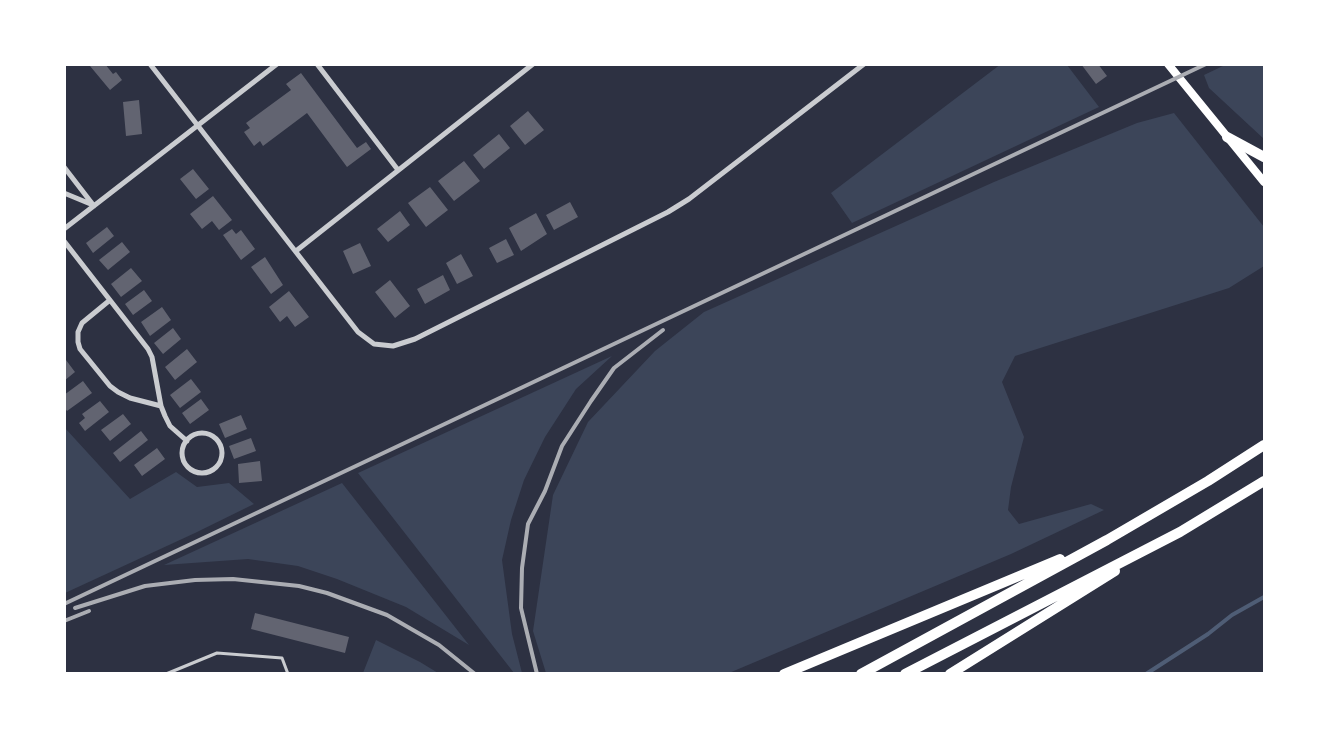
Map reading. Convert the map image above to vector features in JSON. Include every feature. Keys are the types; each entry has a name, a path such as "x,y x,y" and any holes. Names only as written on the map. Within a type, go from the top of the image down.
{"highway":[{"path":"1227,136 1264,157"},
{"path":"861,674 1107,540 1264,446"},
{"path":"950,674 1264,481"},
{"path":"905,674 1180,531"},
{"path":"784,674 1107,540"}],"main road":[{"path":"1168,64 1264,182"}],"street":[{"path":"150,64 358,332 374,344 393,346 415,339 668,212 864,64"},
{"path":"64,229 277,64"},
{"path":"317,64 398,170"},
{"path":"296,251 533,65"},
{"path":"64,167 94,206"},
{"path":"64,193 94,206"},
{"path":"64,241 152,357 161,406 170,426 187,441"},
{"path":"110,300 82,322 78,332 80,349 110,386 118,392 130,398 161,406"},
{"path":"204,433 215,438 222,448 217,466 205,472 192,470 184,460 184,447 187,441 197,434 204,433"}],"lane":[{"path":"166,674 217,653 282,658 288,674"}],"shaded area":[{"path":"1001,64 1067,65 1099,107 852,223 831,193"},
{"path":"1225,65 1264,65 1264,139 1209,88 1204,75"},
{"path":"1174,113 1264,227 1264,266 1229,288 1015,356 1002,382 1024,437 1011,487 1008,510 1019,524 1091,504 1104,510 1011,554 729,673 546,673 533,631 553,495 588,422 655,351 704,312 994,182 1137,123"},
{"path":"612,356 576,389 545,437 524,480 511,520 502,560 512,634 522,673 514,673 358,473"},
{"path":"65,428 130,499 176,472 197,487 229,483 254,504 65,593"},
{"path":"342,483 469,645 406,607 298,566 248,559 164,565"},
{"path":"376,640 420,662 438,673 363,673"}],"building":[{"path":"105,64 122,80 110,90 90,66"},
{"path":"1081,64 1098,64 1107,76 1096,84"},
{"path":"301,73 357,148 366,142 371,149 347,167 307,113 263,146 260,141 254,146 244,132 250,128 246,123 291,90 286,84"},
{"path":"139,100 142,134 126,136 123,102"},
{"path":"528,111 544,130 525,145 510,126"},
{"path":"499,134 510,148 484,169 473,155"},
{"path":"464,161 480,181 454,201 438,181"},
{"path":"193,169 209,189 196,199 180,179"},
{"path":"430,187 448,210 426,227 408,203"},
{"path":"213,196 232,220 219,230 212,221 202,229 190,214"},
{"path":"570,202 578,217 554,230 546,215"},
{"path":"400,211 410,225 388,242 377,229"},
{"path":"536,213 547,234 521,251 509,228"},
{"path":"107,227 114,236 93,253 86,243"},
{"path":"232,229 236,234 241,230 255,249 241,260 223,235"},
{"path":"506,239 514,255 497,263 489,248"},
{"path":"122,242 130,252 108,270 99,260"},
{"path":"360,243 371,266 353,274 343,251"},
{"path":"461,254 473,276 457,284 446,263"},
{"path":"265,257 283,285 271,294 251,267"},
{"path":"131,268 142,281 121,297 111,284"},
{"path":"443,275 450,290 425,304 417,289"},
{"path":"390,280 410,306 395,318 375,292"},
{"path":"144,290 152,301 133,315 125,304"},
{"path":"289,291 309,317 295,327 287,316 280,322 269,307"},
{"path":"162,307 171,320 150,336 141,322"},
{"path":"173,328 181,339 163,354 154,343"},
{"path":"187,349 197,362 175,380 165,367"},
{"path":"66,360 75,372 64,381 64,362"},
{"path":"191,379 201,392 180,408 170,395"},
{"path":"83,381 92,393 67,411 64,407 64,395"},
{"path":"201,399 209,410 190,424 182,413"},
{"path":"100,401 109,412 85,431 79,423 85,418 82,414"},
{"path":"123,414 131,424 110,441 101,430"},
{"path":"241,415 247,429 225,438 219,424"},
{"path":"141,431 148,440 120,462 113,453"},
{"path":"251,438 256,451 234,459 229,446"},
{"path":"157,448 165,459 142,476 134,465"},
{"path":"260,461 262,481 239,483 238,464"},
{"path":"255,613 349,637 345,653 251,629"}],"waterway":[{"path":"1146,674 1208,634 1232,615 1264,597"}],"railway":[{"path":"64,604 1206,64"},
{"path":"537,674 521,608 522,568 528,524 545,491 562,446 591,401 614,368 663,330"},
{"path":"75,608 145,586 195,580 233,579 299,586 327,593 387,615 439,645 475,674"},
{"path":"64,621 89,611"}]}
